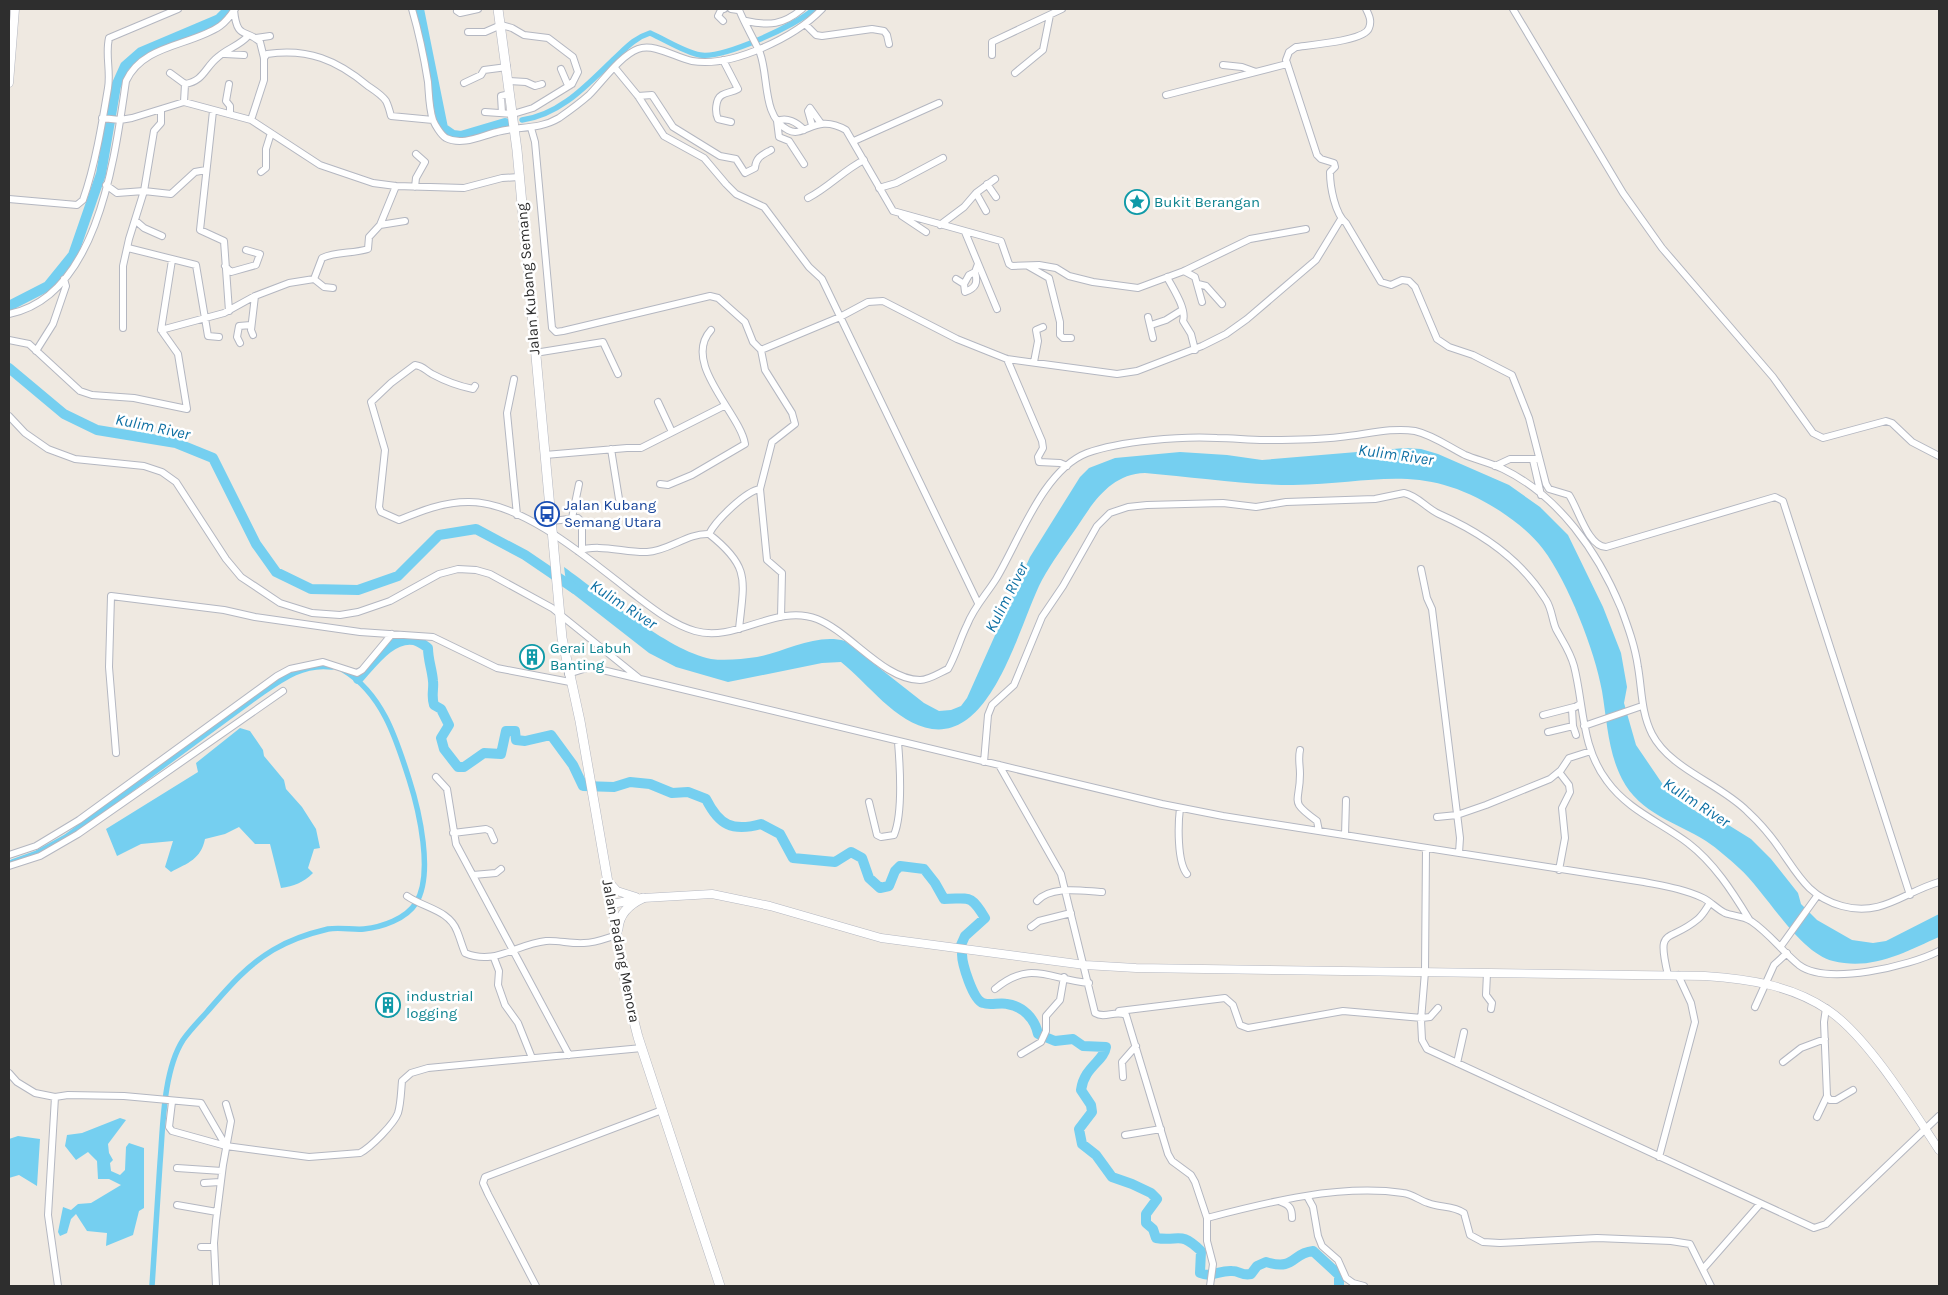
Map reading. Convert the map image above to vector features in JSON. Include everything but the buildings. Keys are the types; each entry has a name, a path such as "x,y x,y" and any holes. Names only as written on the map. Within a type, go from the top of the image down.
{"main road":[{"name":"Jalan Kubang Semang","path":"498,9 513,114 560,611"},
{"name":"Jalan Padang Menora","path":"560,611 569,678 590,774 628,998 642,1048 720,1286"},
{"path":"618,935 618,923 624,912 632,903 643,898"}],"street":[{"path":"9,83 15,9"},
{"path":"9,199 77,205 83,200 103,118 108,87 106,37 178,9"},
{"path":"235,9 236,22 241,32 256,38 270,36"},
{"path":"9,314 42,298 64,279 84,251 94,230 106,185 126,81 138,64 164,48 218,27 235,9"},
{"path":"412,9 421,38 433,120 444,137 454,142 514,129 531,128 558,118 587,97 629,54 639,48 650,48 693,62 723,60 787,36 822,9"},
{"path":"457,11 460,13 478,9"},
{"path":"722,21 718,16 721,10 724,9"},
{"path":"731,9 739,9 758,48 769,100 777,121 779,137 789,141 804,164"},
{"path":"746,21 768,26 795,15 802,9"},
{"path":"992,55 992,42 1062,9"},
{"path":"1366,9 1370,19 1369,28 1365,34 1356,38 1296,47 1288,52 1287,64 1317,155 1320,159 1334,163 1335,167 1330,172 1330,182 1341,219 1346,223 1381,282 1391,285 1402,280 1409,281 1415,287 1437,339 1442,344 1473,355 1512,375 1529,418 1541,494"},
{"path":"1513,9 1623,194 1662,248 1768,370 1813,433 1823,438 1886,421 1892,423 1912,442 1939,456"},
{"path":"1015,73 1043,50 1050,15"},
{"path":"805,24 816,35 822,36 878,30 887,35 888,44"},
{"path":"468,32 485,32 501,25 512,28 524,35 548,38 573,57 578,72 572,84 533,108 513,114 485,112"},
{"path":"185,84 206,73 217,57 242,44 248,36"},
{"path":"251,120 264,80 264,58 260,42 256,38"},
{"path":"264,58 267,54 286,52 322,57 348,69 372,89 386,101 391,116 433,120"},
{"path":"217,57 228,54 244,55"},
{"path":"723,60 738,89 719,98 716,114 718,119 732,122"},
{"path":"1166,95 1287,64"},
{"path":"1223,65 1242,67 1257,73"},
{"path":"464,83 481,75 484,70 507,67"},
{"path":"1235,77 1238,69 1242,67"},
{"path":"615,68 638,96 664,136 704,158 736,194 768,211 810,267 822,279 978,603"},
{"path":"561,69 567,83 572,84"},
{"path":"170,73 185,84"},
{"path":"509,81 526,82 535,86 542,84"},
{"path":"184,102 185,84"},
{"path":"229,84 226,101 230,106 230,114"},
{"path":"502,113 501,96 510,94"},
{"path":"638,96 652,95 674,127 720,156 736,160 745,173 755,168 755,161 760,155 771,150"},
{"path":"103,118 119,120 161,110 184,102 251,120 320,165 358,179 396,186 464,188 502,178 519,177"},
{"path":"854,140 939,103"},
{"path":"812,125 808,111 810,108 820,122"},
{"path":"123,328 124,266 144,191 154,131 161,122 161,110"},
{"path":"213,111 200,230 224,241 229,311"},
{"path":"777,121 784,119 792,121 804,130"},
{"path":"777,121 789,131 798,133 820,122 835,124 846,130 854,140 889,207 926,232"},
{"path":"531,128 534,142 552,328 556,332 710,296 718,298 745,322 753,342 761,350 765,370 792,413 795,424 772,442 760,489 767,560 782,573 781,617"},
{"path":"262,172 266,168 266,150 271,133"},
{"path":"416,154 425,162 416,178 416,187"},
{"path":"878,188 896,183 943,158"},
{"path":"808,198 829,186 853,166 864,160"},
{"path":"106,185 117,193 144,191 170,194 194,172 206,170"},
{"path":"940,225 964,207 976,193 995,179"},
{"path":"987,184 996,196"},
{"path":"314,279 322,258 342,251 358,252 368,249 369,236 380,225 396,186"},
{"path":"976,193 986,211"},
{"path":"901,215 1001,241 1009,264 1039,265 1056,268 1069,276 1118,287 1138,288 1184,271 1250,239 1306,229"},
{"path":"761,350 840,317 868,302 883,301 957,339 1007,359 1084,371 1118,374 1137,371 1195,350 1226,334 1248,319 1308,268 1322,252 1341,219"},
{"path":"136,221 144,228 162,236"},
{"path":"380,225 405,221"},
{"path":"965,232 997,309"},
{"path":"128,248 196,265 208,336 219,337"},
{"path":"226,266 231,272 256,265 260,254 246,250"},
{"path":"9,340 29,344 80,391 92,396 134,398 187,408 178,354 161,330 172,260"},
{"path":"975,272 969,275 964,284 966,292 973,290 976,284 975,272 978,264"},
{"path":"1028,266 1048,278 1060,322 1060,335 1063,338 1071,338"},
{"path":"1184,271 1195,277 1202,302"},
{"path":"1167,278 1185,317 1183,321 1191,334 1195,350"},
{"path":"36,350 53,324 66,286 64,279"},
{"path":"314,279 324,288 333,288"},
{"path":"161,330 206,319 229,311 255,296 289,284 314,279"},
{"path":"956,279 964,284"},
{"path":"1198,284 1206,286 1222,304"},
{"path":"253,335 251,324 255,296"},
{"path":"1151,325 1166,320 1182,310"},
{"path":"1148,317 1153,338"},
{"path":"240,343 237,337 239,326 251,324"},
{"path":"1034,362 1038,341 1036,330 1043,327"},
{"path":"660,484 668,485 692,475 745,444 705,367 702,346 706,335 712,330"},
{"path":"535,353 603,342 618,374"},
{"path":"1007,359 1042,441 1043,448 1038,458 1039,462 1060,463 1067,466"},
{"path":"475,386 473,389 458,386 430,373 423,366 415,365 391,383 371,402 385,450 379,507 381,512 399,520 429,508 469,502 495,506 553,533 580,550 670,620 696,631 717,634 781,617 809,616 820,620 893,674 918,680 948,669 978,603 996,579 1046,490 1067,466 1087,454 1135,443 1215,438 1242,440 1335,438 1404,431 1417,432 1432,437 1472,458 1495,466 1521,479 1557,509 1585,542 1616,596 1634,648 1639,707 1650,731 1668,756 1726,793 1744,808 1763,828 1816,897 1844,906 1862,909 1881,907 1939,882"},
{"path":"514,379 507,413 517,515"},
{"path":"658,402 672,432"},
{"path":"545,455 641,448 724,406"},
{"path":"9,416 25,433 48,449 74,459 144,466 162,472 176,482 226,559 241,577 280,603 312,613 340,615 358,612 390,601 438,574 458,569 476,570 490,574 531,598 560,611 641,680"},
{"path":"611,449 619,499"},
{"path":"1495,466 1510,458 1536,460"},
{"path":"1536,460 1549,489 1569,495 1583,526 1602,547 1775,497 1783,501 1910,895"},
{"path":"572,518 579,484"},
{"path":"710,534 713,526 748,494 760,489"},
{"path":"984,762 988,715 992,705 1014,685 1039,623 1064,586 1097,526 1115,511 1147,505 1223,503 1248,508 1286,502 1350,500 1404,493 1412,495 1437,513 1470,527 1493,542 1531,578 1547,601 1556,627 1570,653 1577,706 1591,751 1607,782 1626,802 1687,842 1706,858 1723,878 1749,919"},
{"path":"552,521 578,518 582,522 580,550"},
{"path":"580,550 595,548 649,552 699,534 710,534 729,550 740,566 742,605 739,629"},
{"path":"1421,569 1427,598 1432,609 1460,838 1459,853"},
{"path":"116,753 109,667 111,596 224,610 255,618 319,627 433,637 497,668 569,678 590,667 1180,808 1644,882 1688,892 1725,913 1749,919 1783,943 1787,953 1799,965 1822,973 1883,970 1912,963 1939,950"},
{"path":"9,854 36,846 78,820 277,676 290,669 323,662 357,673 362,670 392,634"},
{"path":"9,866 40,856 78,834 283,691"},
{"path":"1543,715 1577,706"},
{"path":"1576,735 1572,726 1577,706"},
{"path":"1584,726 1639,707"},
{"path":"1548,732 1572,726"},
{"path":"869,802 877,834 881,837 894,835 897,828 900,788 898,742"},
{"path":"1300,750 1298,760 1300,778 1296,795 1298,805 1302,812 1317,821 1319,831"},
{"path":"1437,817 1457,815 1550,779 1559,772 1569,758 1591,751"},
{"path":"999,766 1047,847 1066,890 1095,1013 1100,1016 1120,1012 1126,1015 1172,1161 1190,1175 1195,1182 1207,1218 1208,1240 1213,1264 1211,1284"},
{"path":"1559,772 1569,785 1570,792 1562,808 1564,838 1560,870"},
{"path":"436,777 446,789 453,833 473,875 569,1055"},
{"path":"1345,835 1346,800"},
{"path":"1180,808 1178,823 1182,868 1187,874"},
{"path":"453,833 486,829 490,831 494,840"},
{"path":"1426,848 1425,972 1422,1018 1424,1045 1457,1063 1814,1228 1820,1228 1939,1116"},
{"path":"473,875 496,873 501,868"},
{"path":"608,881 617,891 630,897 643,898"},
{"path":"1037,901 1042,895 1066,890 1102,892"},
{"path":"612,904 643,898 712,894 770,906 881,938 1085,965 1136,968 1678,975 1747,979 1796,993 1826,1008 1858,1037 1939,1150"},
{"path":"406,896 416,903 444,913 457,929 465,953 482,959 494,958 532,943 547,940 585,944 618,935"},
{"path":"1783,943 1816,897"},
{"path":"1668,975 1662,949 1663,942 1668,935 1697,921 1710,903"},
{"path":"1031,927 1039,921 1071,913"},
{"path":"1755,1007 1774,966 1787,953"},
{"path":"1932,954 1939,959"},
{"path":"494,958 498,971 498,985 505,1005 518,1023 532,1058"},
{"path":"995,989 1009,978 1022,974 1036,973 1089,983"},
{"path":"1487,973 1486,995 1492,1003 1491,1009"},
{"path":"1659,1157 1695,1022 1691,1003 1678,975"},
{"path":"1021,1054 1038,1045 1042,1040 1046,1031 1046,1016 1060,1000 1064,977"},
{"path":"1095,1013 1216,998 1230,1000 1243,1028 1343,1011 1422,1018 1430,1017 1438,1008"},
{"path":"1817,1117 1827,1096 1826,1008"},
{"path":"1457,1063 1464,1032"},
{"path":"1783,1062 1801,1048 1825,1039"},
{"path":"1123,1077 1122,1062 1136,1046"},
{"path":"172,1102 169,1127 172,1131 226,1146 309,1157 360,1153 394,1122 398,1113 402,1081 411,1073 428,1068 642,1048"},
{"path":"9,1073 17,1082 35,1093 55,1097 68,1094 124,1096 172,1102 201,1103 226,1146"},
{"path":"1827,1096 1830,1100 1836,1100 1853,1090"},
{"path":"55,1097 48,1215 58,1286"},
{"path":"216,1286 214,1247 217,1212 220,1182 226,1146 230,1139 232,1121 226,1104"},
{"path":"536,1286 488,1194 483,1183 485,1177 662,1110"},
{"path":"1125,1135 1161,1129"},
{"path":"177,1168 222,1172"},
{"path":"204,1183 220,1182"},
{"path":"1207,1218 1307,1196 1353,1191 1404,1193 1428,1203 1457,1208 1464,1212 1470,1235 1483,1242 1500,1243 1597,1238 1682,1241 1690,1244 1711,1286"},
{"path":"1307,1196 1312,1207 1322,1246 1338,1260 1346,1278 1353,1283 1364,1286"},
{"path":"1280,1202 1289,1205 1292,1211 1292,1218"},
{"path":"1703,1269 1760,1204"},
{"path":"177,1205 217,1212"},
{"path":"201,1247 214,1247"}],"water":[{"path":"1405,448 1421,449 1438,454 1509,485 1540,507 1568,535 1603,607 1621,653 1627,687 1624,703 1636,745 1668,792 1697,812 1730,826 1751,839 1771,859 1798,893 1801,904 1817,920 1852,940 1873,943 1886,941 1939,914 1939,937 1901,954 1875,962 1861,964 1833,961 1807,946 1739,868 1723,854 1695,834 1660,816 1638,801 1617,769 1611,747 1602,691 1593,657 1587,637 1562,579 1534,538 1512,519 1472,495 1446,486 1398,479 1275,485 1145,473 1122,478 1097,499 1042,580 1014,648 988,697 972,715 954,727 932,729 906,719 894,711 841,662 822,663 728,682 676,667 649,653 567,589 564,567 655,633 694,654 711,659 728,660 757,657 823,639 845,641 924,703 939,711 951,710 961,706 967,698 1030,557 1080,477 1089,468 1115,458 1180,452 1227,455 1262,460"},
{"path":"240,728 250,731 263,750 264,756 284,780 286,789 302,807 316,829 320,848 314,849 308,868 313,873 298,884 281,888 270,844 255,844 239,827 225,834 205,839 203,846 193,860 171,872 165,867 173,841 141,844 117,856 106,829 198,772 196,763"},
{"path":"120,1118 126,1120 108,1144 109,1153 113,1160 110,1163 111,1171 120,1175 125,1170 126,1147 129,1143 144,1148 144,1208 139,1211 133,1235 106,1246 107,1233 87,1231 76,1214 71,1219 67,1233 60,1236 58,1232 63,1207 71,1210 78,1204 91,1203 121,1185 109,1179 98,1179 97,1161 88,1152 76,1160 65,1146 67,1135 82,1133"},
{"path":"18,1136 40,1139 37,1186 19,1175 9,1178 9,1139"}],"waterway":[{"path":"9,306 48,286 73,255 101,174 116,86 125,66 141,52 219,19 229,9"},
{"path":"419,9 443,128 453,135 461,136 505,123"},
{"path":"522,120 549,112 572,98 630,44 644,35 650,33 688,51 700,55 711,55 725,52 777,32 814,9"},
{"name":"Kulim River","path":"9,368 64,414 97,430 176,443 213,458 256,544 276,572 311,589 358,590 398,576 439,535 476,529 525,555 575,589"},
{"path":"358,679 390,647 406,640 418,641 428,648 433,681 434,705 441,709 449,725 441,738 444,749 458,767 464,767 484,753 501,754 506,731 515,731 516,740 525,741 551,735 573,765 583,786 614,787 630,782 650,784 672,793 688,792 706,799 716,815 728,824 742,827 761,824 780,834 793,858 835,862 851,852 862,858 869,878 880,888 889,886 895,871 900,866 924,869 944,899 968,899 976,904 985,918 965,936 961,945"},
{"path":"12,862 37,853 66,837 259,695 285,678 312,667 332,667"},
{"path":"152,1286 165,1100 171,1067 183,1040 237,978 263,956 286,943 328,929 364,929 393,921 412,909 421,891 424,876 423,842 413,792 399,748 378,704 368,691 343,670"},
{"path":"962,954 972,989 983,1003 1018,1007 1031,1018 1038,1034 1055,1041 1073,1039 1083,1046 1106,1047 1102,1056 1086,1076 1081,1090 1091,1105 1092,1112 1079,1129 1082,1144 1096,1155 1112,1177 1151,1193 1157,1199 1146,1214 1146,1223 1153,1229 1156,1238 1179,1238 1194,1245 1201,1251 1200,1273 1208,1275 1227,1271 1251,1274 1257,1266 1266,1262 1276,1264 1288,1263 1306,1252 1313,1251 1339,1275 1339,1286"}],"place":[{"name":"Bukit Berangan","path":"1137,202"},
{"name":"Jalan Kubang Semang Utara","path":"547,514"},
{"name":"Gerai Labuh Banting","path":"532,657"},
{"name":"industrial logging","path":"388,1005"}]}
